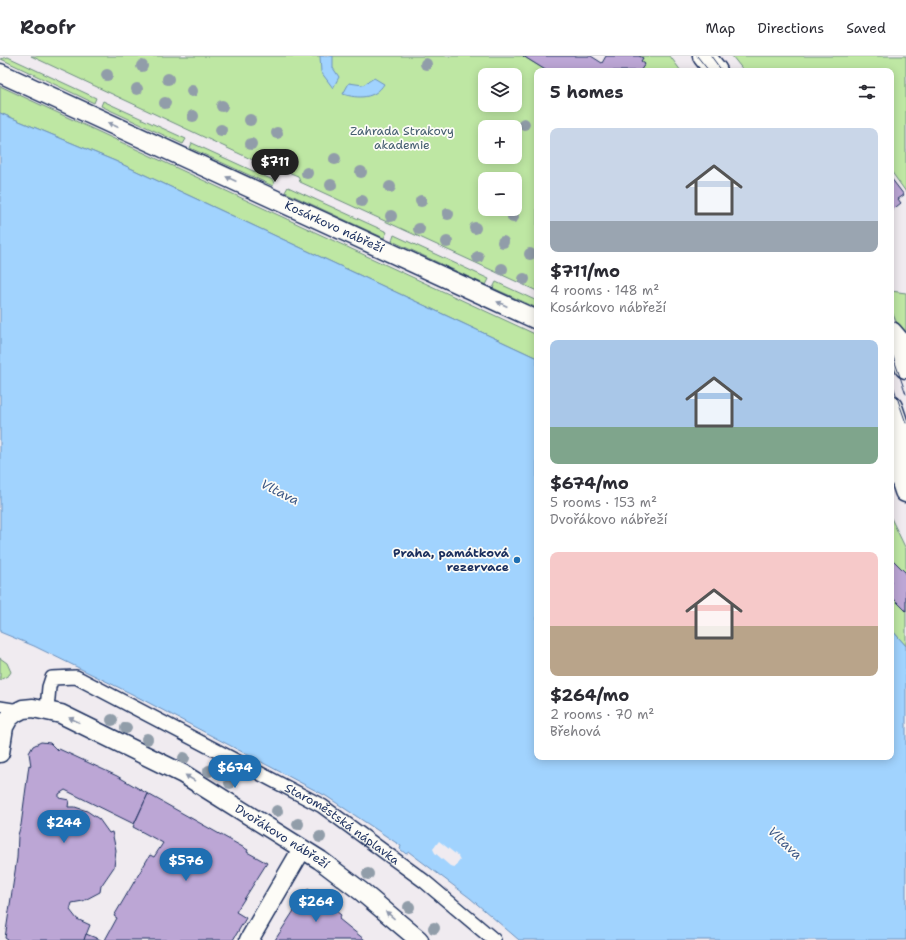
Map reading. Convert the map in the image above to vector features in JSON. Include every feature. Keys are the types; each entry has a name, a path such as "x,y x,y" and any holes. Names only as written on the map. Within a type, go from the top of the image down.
{"main road":[{"path":"704,56 714,68"},
{"path":"894,336 897,340 906,366"},
{"path":"894,415 906,452"},
{"path":"894,455 906,491"}],"street":[{"name":"Kosárkovo nábřeží","path":"0,73 534,319"},
{"name":"Staroměstská náplavka","path":"46,709 49,687 52,678 76,677 322,806 424,882 494,940"},
{"name":"Dvořákovo nábřeží","path":"23,709 46,709 72,720 183,774 302,849 362,892 419,940"},
{"path":"0,753 4,727 9,718 23,709"},
{"path":"249,940 302,849"}],"lane":[{"path":"0,706 23,709"}],"green space":[{"name":"Zahrada Strakovy akademie","path":"31,56 523,56 542,68 534,68 534,290 300,182 298,176 278,168 272,169"},
{"path":"639,56 670,56 679,68 642,68 645,64 641,61 643,58"},
{"path":"732,56 906,56 906,192 894,175 894,68 742,68"},
{"path":"8,57 96,98 94,103 1,59"},
{"path":"0,86 534,334 534,357 115,161 0,113"},
{"path":"103,101 186,139 183,144 101,106"},
{"path":"192,143 275,181 273,186 190,148"},
{"path":"288,187 387,232 384,238 285,192"},
{"path":"394,235 489,279 486,285 392,241"},
{"path":"496,282 534,300 534,307 493,288"},
{"path":"894,291 906,293 906,346 894,316"},
{"path":"894,524 906,549 906,646 894,632"},
{"path":"0,658 7,663 11,672 9,675 0,680"}],"water":[{"path":"320,56 333,56 333,68 339,77 333,88 321,72"},
{"path":"374,78 384,84 376,93 360,97 343,94 349,83 363,85"},
{"name":"Vltava","path":"0,113 115,161 534,357 534,760 894,760 894,632 906,646 906,940 519,940 470,898 409,852 406,854 400,849 401,846 326,796 132,694 34,646 0,632"}],"pier":[{"path":"439,841 458,856 460,860 455,867 450,866 435,853 433,849"}],"building":[{"path":"523,56 591,56 602,63 606,56 639,56 643,58 641,61 645,64 642,68 542,68"},
{"path":"894,182 904,195 898,199 901,203 894,209"},
{"path":"894,561 906,573 906,611 894,599"},
{"path":"41,742 50,743 58,751 59,749 117,776 148,794 134,824 65,790 59,794 59,798 69,800 68,807 75,807 87,811 99,819 109,833 112,832 116,850 114,867 101,886 100,892 83,901 72,903 70,910 77,919 90,925 84,940 8,940 5,938 17,858 18,835 21,825 29,765 31,766 29,753 33,746"},
{"path":"148,794 248,850 247,852 267,863 236,912 246,918 233,940 105,940 117,918 114,916 150,855 154,857 163,843 133,827"},
{"path":"308,889 341,915 339,919 365,940 275,940"},
{"path":"86,934 101,940 84,940"}],"tram line":[{"path":"697,56 707,68"},
{"path":"711,56 720,68"},
{"path":"894,360 906,394"},
{"path":"894,389 906,423"}],"place":[{"name":"Praha, památková rezervace","path":"517,560"}]}
